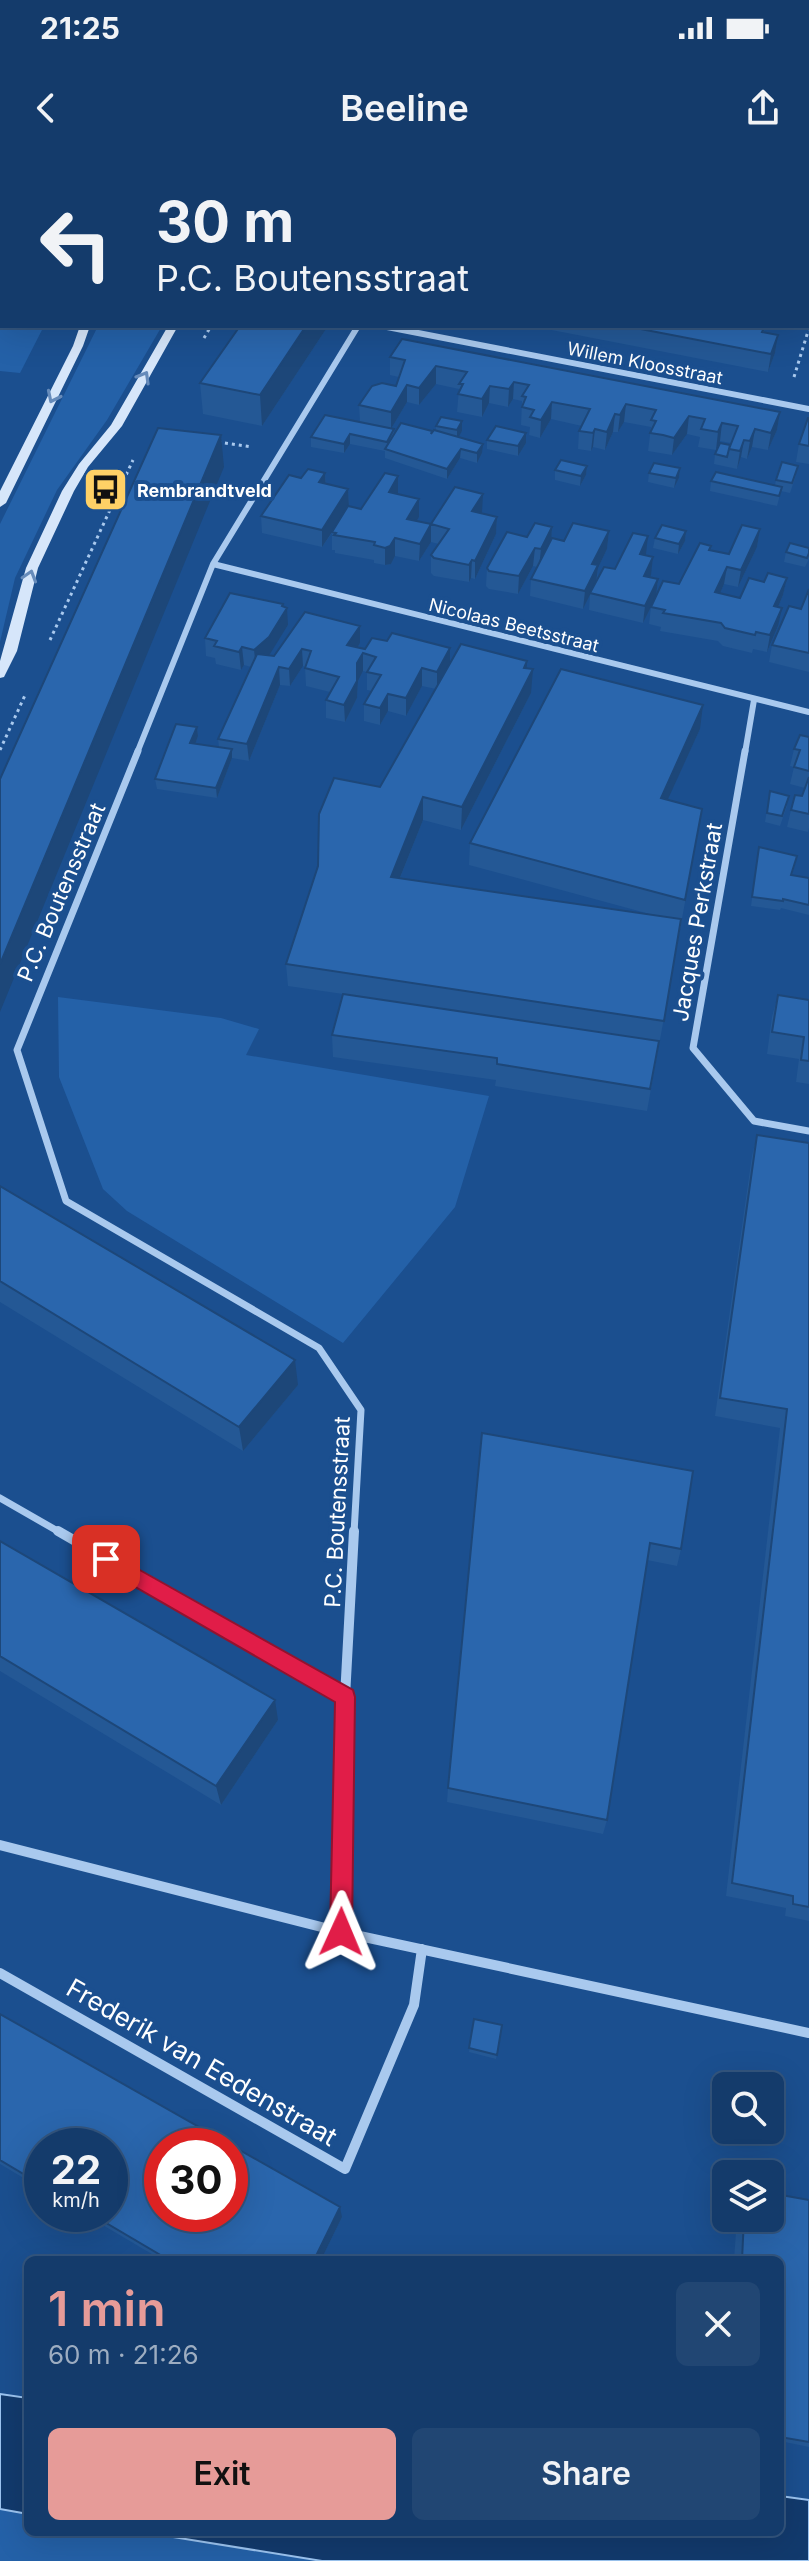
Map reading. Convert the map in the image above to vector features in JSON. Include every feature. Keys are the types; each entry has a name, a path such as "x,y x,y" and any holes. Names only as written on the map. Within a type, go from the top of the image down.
{"main road":[{"path":"0,503 84,328"},
{"path":"0,674 11,651 32,568 68,491 83,466 116,426 172,328"}],"street":[{"name":"P.C. Boutensstraat","path":"341,1932 345,1697 361,1410 319,1348 66,1201 17,1050 213,564 357,328"},
{"name":"Willem Kloosstraat","path":"392,328 809,409"},
{"name":"Nicolaas Beetsstraat","path":"213,564 809,712"},
{"name":"Jacques Perkstraat","path":"754,700 693,1048 754,1121 809,1131"},
{"path":"0,1498 345,1697"},
{"path":"0,1845 341,1932 809,2033"},
{"name":"Frederik van Eedenstraat","path":"0,1973 345,2169 414,2005 422,1949"}],"path":[{"path":"203,339 210,328"},
{"path":"786,405 809,328"},
{"path":"207,440 282,452"},
{"path":"47,649 133,459"},
{"path":"0,750 31,683"}],"shaded area":[{"path":"0,328 43,328 20,373 0,371"},
{"path":"97,328 161,328 107,420 57,490 15,578 0,642 0,524"},
{"path":"58,997 221,1018 259,1029 246,1055 489,1096 455,1207 343,1343 127,1211 103,1189 59,1077"},
{"path":"0,2394 24,2397 24,2513 0,2509"},
{"path":"784,2497 809,2500 809,2561 322,2561 167,2536 784,2536"},
{"path":"0,2509 24,2513 24,2536 167,2536 322,2561 0,2561"}],"building":[{"path":"239,328 305,328 260,395 200,383"},
{"path":"635,328 764,328 762,332 778,335 771,354"},
{"path":"402,339 780,412 771,433 755,429 750,441 744,440 740,451 729,449 738,426 722,423 718,432 701,429 705,419 689,416 674,438 650,433 656,421 651,420 656,410 626,404 620,415 615,414 607,432 595,429 593,433 579,431 590,409 552,402 541,420 530,417 534,410 522,407 526,397 522,396 529,385 514,382 509,389 490,386 482,399 458,394 463,384 459,384 467,372 436,366 419,388 407,385 391,412 359,405 372,386 382,383 396,386 405,360 390,357"},
{"path":"325,415 394,429 387,442 350,434 344,444 311,437"},
{"path":"441,417 462,421 457,430 436,426"},
{"path":"809,418 809,446 799,444"},
{"path":"401,423 432,431 431,434 434,430 483,444 477,453 461,449 447,469 385,449"},
{"path":"496,426 526,433 518,446 487,440"},
{"path":"158,428 221,435 0,964 0,779"},
{"path":"720,443 730,445 727,457 715,454"},
{"path":"561,460 587,466 581,476 555,470"},
{"path":"782,462 798,466 792,483 776,480"},
{"path":"654,463 680,468 676,478 649,473"},
{"path":"308,469 325,473 319,482 348,489 322,530 261,516 289,475 301,478"},
{"path":"716,472 782,487 779,496 711,481"},
{"path":"385,473 398,476 389,492 419,499 407,519 431,524 420,544 395,538 385,548 374,545 375,542 334,535 336,533 332,532 348,506 361,509"},
{"path":"455,487 483,494 472,511 497,517 475,561 472,560 469,565 431,555 449,529 431,524"},
{"path":"535,523 552,527 541,549 535,548 519,576 489,571 487,568 507,532 527,537"},
{"path":"573,523 609,531 592,564 598,565 585,591 531,579 552,538 564,541"},
{"path":"662,525 686,531 679,544 655,538"},
{"path":"742,525 760,529 741,570 727,567 715,592 740,598 749,578 764,582 768,573 787,578 774,606 782,608 770,635 725,628 721,623 663,613 665,610 651,607 663,581 679,584 700,543 711,546 709,550 729,554"},
{"path":"633,533 648,536 640,554 653,557 644,576 658,579 645,606 590,593 604,567 615,569"},
{"path":"790,543 809,548 807,558 786,552"},
{"path":"809,589 809,653 772,645 789,606 801,609"},
{"path":"230,593 283,604 287,608 269,637 254,650 242,647 239,652 214,646 217,641 205,638"},
{"path":"305,612 360,626 347,645 365,649 372,638 387,641 392,633 450,648 437,672 422,668 406,698 388,694 380,708 364,704 381,675 367,672 376,657 363,653 357,663 357,681 344,705 326,700 339,677 305,668 311,651 302,649 289,669 279,667 247,744 218,739 257,654 274,656"},
{"path":"461,644 527,661 524,668 533,669 462,807 423,797 391,877 681,919 664,1021 286,964 318,866 319,814 334,778 380,787"},
{"path":"561,669 703,705 661,798 702,809 685,900 470,843"},
{"path":"176,724 197,727 190,743 232,749 216,788 155,779"},
{"path":"800,735 809,737 809,771 794,767 800,750 794,749"},
{"path":"809,777 809,814 791,810 795,795 802,796"},
{"path":"770,791 789,796 782,816 767,813"},
{"path":"759,847 797,856 791,875 809,878 809,905 752,897"},
{"path":"343,994 659,1041 650,1089 497,1064 497,1058 332,1035"},
{"path":"778,995 809,1000 809,1061 801,1060 804,1037 772,1032"},
{"path":"757,1135 809,1143 809,1907 793,1904 793,1896 732,1883 787,1409 720,1398"},
{"path":"0,1186 295,1360 239,1427 0,1281"},
{"path":"482,1433 693,1471 681,1549 650,1543 607,1820 448,1788"},
{"path":"0,1541 275,1700 216,1786 0,1656"},
{"path":"0,2014 201,2128 144,2128 144,2232 248,2232 248,2155 340,2207 316,2256 162,2256 122,2232 128,2232 128,2128 24,2128 24,2174 0,2160"},
{"path":"474,2019 502,2025 497,2055 469,2048"},
{"path":"784,2196 809,2200 809,2442 784,2438 784,2256 742,2256 743,2232 784,2232"}],"place":[{"name":"Rembrandtveld","path":"106,490"}],"route":[{"path":"106,1559 345,1697 341,1932"}]}
